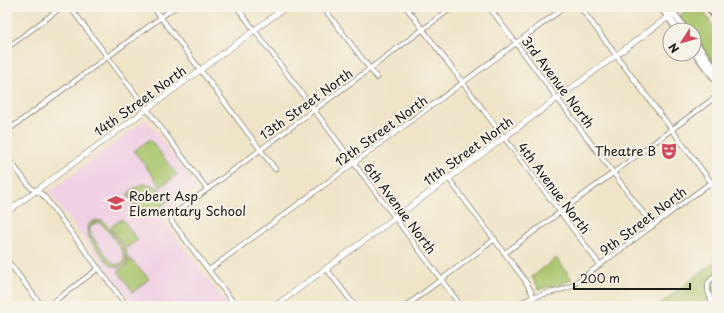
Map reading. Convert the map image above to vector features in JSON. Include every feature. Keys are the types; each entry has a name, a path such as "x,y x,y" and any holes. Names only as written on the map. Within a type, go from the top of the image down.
{"main road":[{"path":"661,7 678,22"},
{"path":"669,7 674,22"},
{"path":"702,52 717,72"},
{"path":"702,61 717,81"}],"street":[{"path":"7,48 62,7"},
{"path":"70,7 207,189"},
{"path":"153,7 275,169"},
{"path":"7,131 175,7"},
{"name":"6th Avenue North","path":"237,7 461,306"},
{"name":"14th Street North","path":"7,212 286,7"},
{"path":"323,7 377,78"},
{"name":"4th Avenue North","path":"406,7 600,265"},
{"name":"13th Street North","path":"209,270 172,222 171,217 453,7"},
{"name":"3rd Avenue North","path":"489,7 653,226"},
{"name":"12th Street North","path":"209,270 565,7"},
{"path":"580,7 717,190"},
{"name":"11th Street North","path":"275,306 671,15"},
{"path":"506,254 560,212 717,96"},
{"path":"7,157 31,188 43,195 127,306"},
{"path":"449,179 528,284 533,297"},
{"name":"9th Street North","path":"516,306 526,299 570,287 706,186 717,180"},
{"path":"406,306 495,240"},
{"path":"7,260 42,306"},
{"path":"48,306 99,268"},
{"path":"326,268 355,306"},
{"path":"209,270 236,306"},
{"path":"713,306 708,291 708,283 717,273"}],"shaded area":[{"name":"Robert Asp Elementary School","path":"146,119 197,187 159,215 228,306 135,306 49,192"}],"green space":[{"path":"690,7 701,7 717,33 717,68 702,48 702,22 683,22 680,18 682,13"},
{"path":"150,139 177,175 161,187 134,151"},
{"path":"143,184 155,186 161,190 168,201 145,218 127,195 131,190"},
{"path":"122,219 138,240 126,248 110,227"},
{"path":"95,220 102,221 106,224 126,251 128,259 124,265 120,267 112,266 93,243 87,228 88,225","holes":["95,223 100,223 104,226 119,246 125,258 122,263 116,265 111,262 91,235 90,227"]},
{"path":"556,258 572,279 562,284 539,289 532,277"},
{"path":"131,259 149,279 133,292 118,271 127,265 128,261"},
{"path":"717,260 717,306 658,306"}],"railway":[{"path":"705,7 717,25"}],"place":[{"name":"Theatre B","path":"669,151"},
{"name":"Robert Asp Elementary School","path":"116,203"}]}
